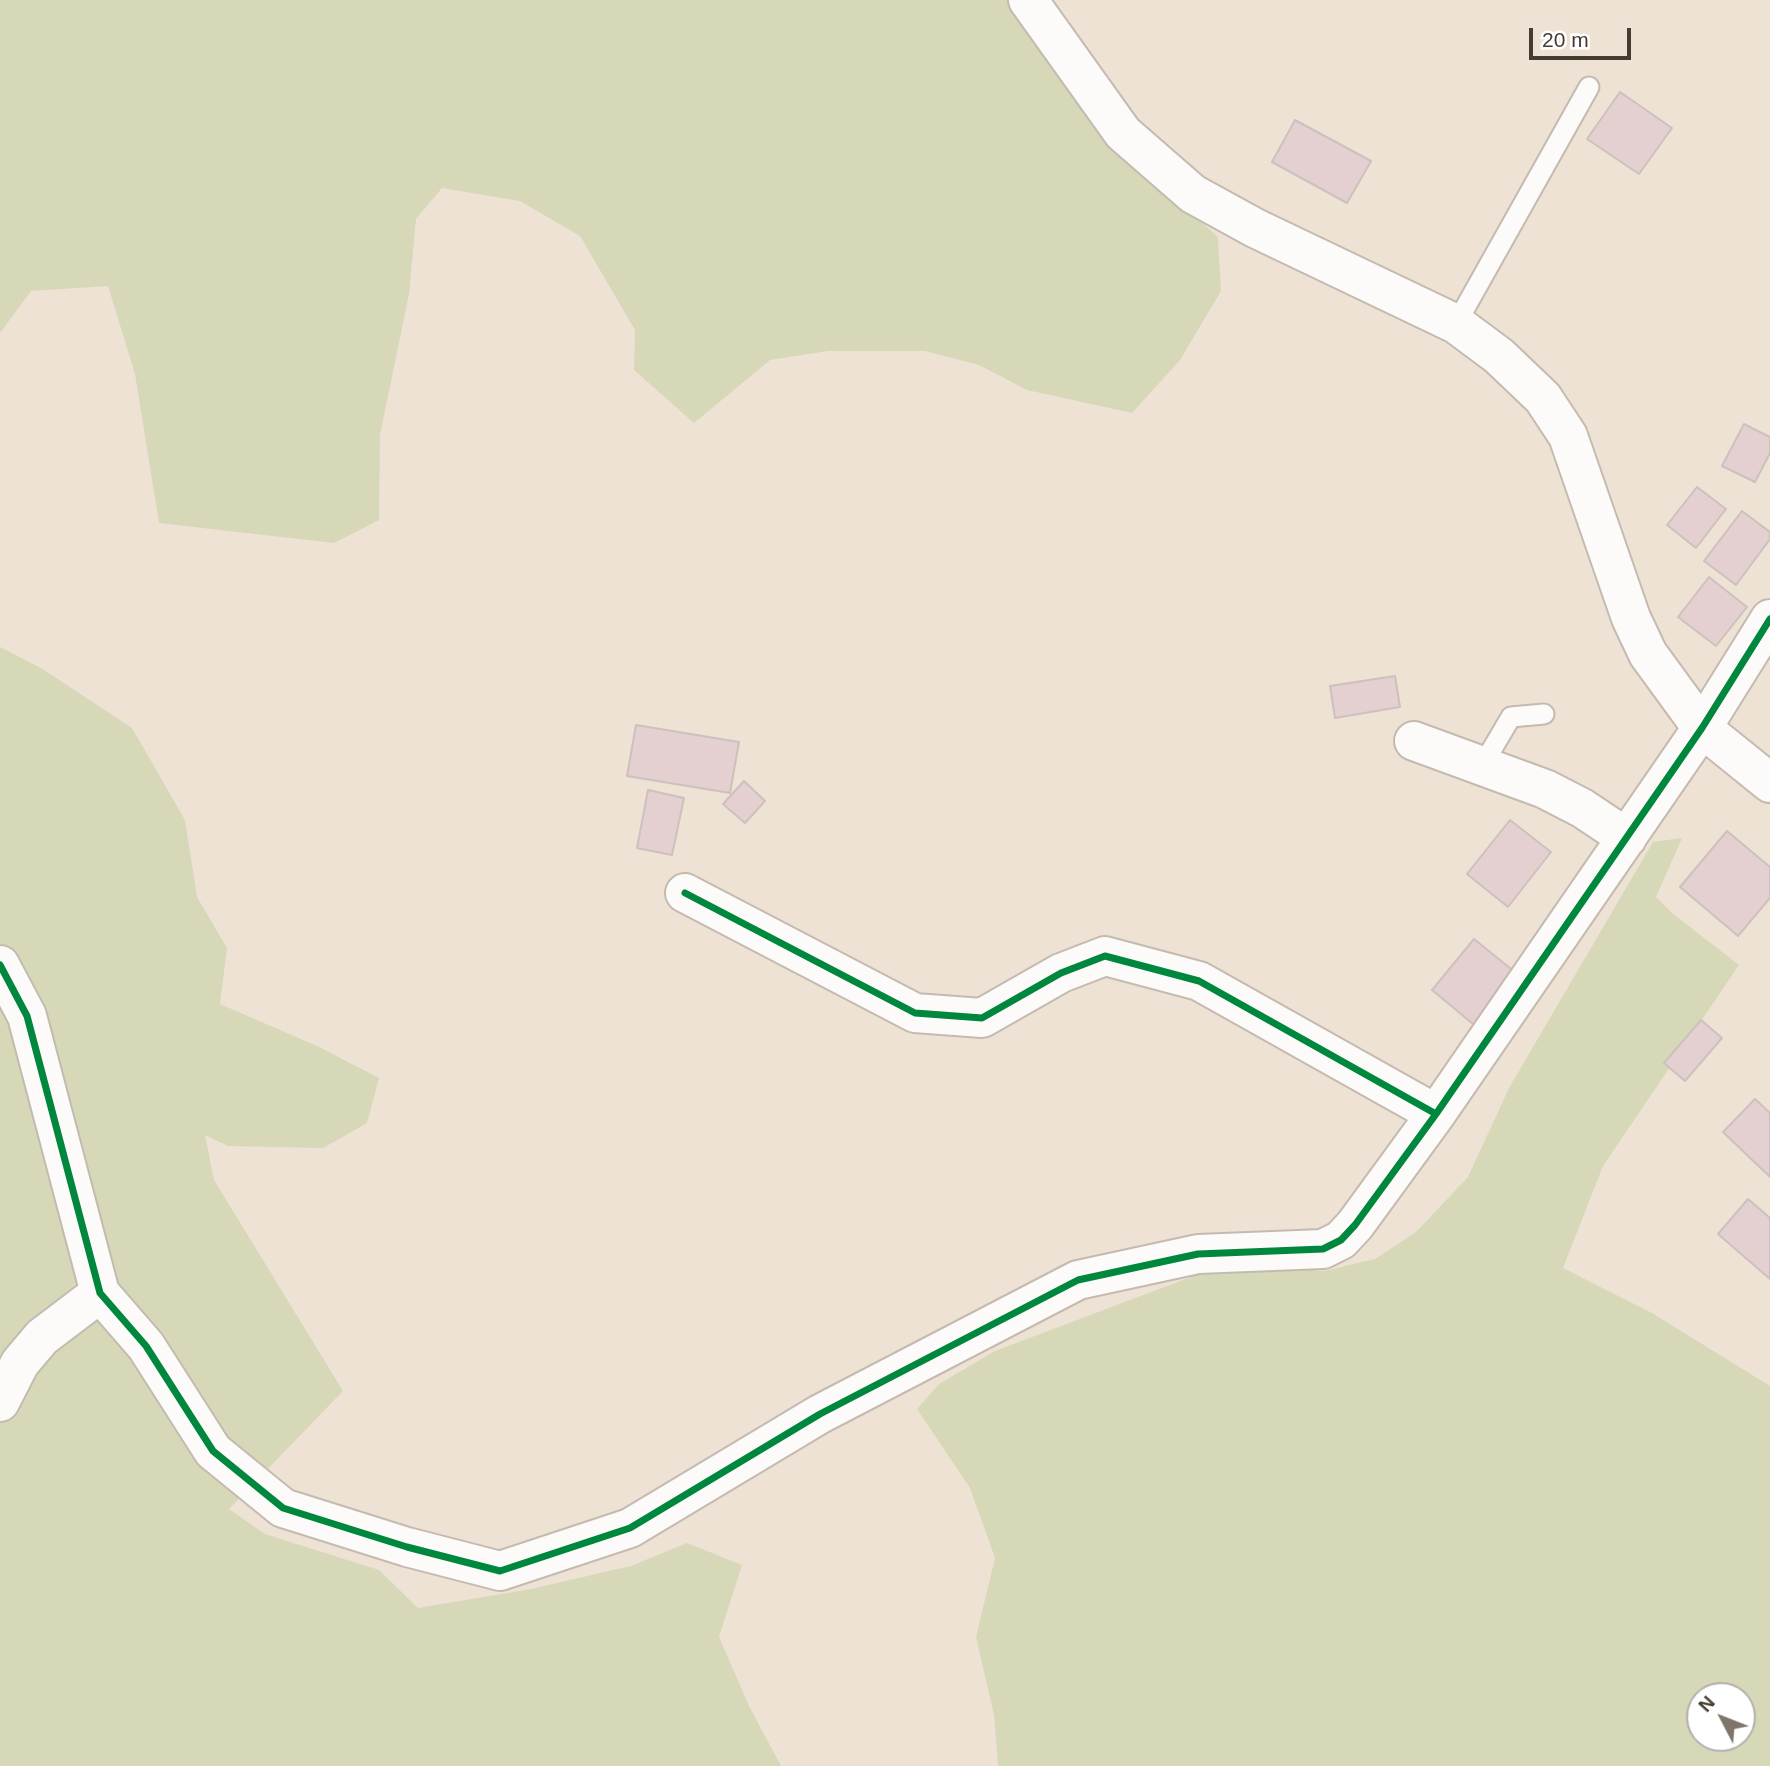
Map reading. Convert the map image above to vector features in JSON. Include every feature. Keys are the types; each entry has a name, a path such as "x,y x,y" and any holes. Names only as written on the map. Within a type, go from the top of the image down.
{"street":[{"path":"1028,0 1123,133 1193,194 1255,228 1456,324 1499,356 1543,398 1568,436 1631,618 1648,654 1702,729 1770,783"},
{"path":"0,965 27,1016 100,1293 146,1346 213,1451 282,1508 407,1547 500,1571 630,1528 820,1414 1078,1280 1198,1254 1323,1249 1332,1245 1355,1225 1436,1114 1702,729 1770,619"},
{"path":"1414,741 1545,789 1582,808 1627,838"},
{"path":"685,893 915,1013 982,1018 1061,973 1105,957 1199,981 1436,1114"},
{"path":"0,1402 20,1363 42,1337 100,1293"}],"lane":[{"path":"1456,324 1589,87"},
{"path":"1482,766 1511,716 1544,714"}],"green space":[{"path":"0,0 1017,0 1158,184 1218,237 1221,291 1180,360 1132,413 1027,390 979,365 925,351 828,351 770,360 694,423 634,370 635,330 580,236 520,201 442,188 416,219 409,294 380,435 379,520 334,543 159,523 135,374 108,286 31,291 0,333"},
{"path":"0,647 41,668 132,728 185,820 197,897 227,948 220,1004 317,1046 379,1078 367,1123 323,1148 228,1146 205,1135 214,1180 343,1391 229,1509 265,1534 379,1570 418,1608 531,1589 631,1566 687,1543 742,1565 719,1637 750,1708 781,1766 0,1766"},
{"path":"1682,838 1656,897 1672,913 1739,965 1603,1166 1563,1268 1652,1313 1770,1386 1770,1766 998,1766 994,1715 976,1637 995,1558 970,1488 917,1409 939,1384 995,1351 1199,1274 1275,1267 1324,1271 1375,1259 1416,1232 1468,1177 1509,1088 1653,842"}],"building":[{"path":"1620,92 1672,128 1639,174 1587,139"},
{"path":"1295,120 1371,161 1347,203 1272,162"},
{"path":"1744,424 1770,437 1770,453 1755,482 1722,466"},
{"path":"1697,487 1726,509 1696,548 1667,525"},
{"path":"1742,511 1770,532 1770,539 1736,585 1704,561"},
{"path":"1709,577 1747,607 1716,646 1678,617"},
{"path":"1395,676 1400,707 1335,718 1330,686"},
{"path":"636,725 739,742 730,793 627,776"},
{"path":"744,781 765,801 745,823 723,804"},
{"path":"648,790 684,798 672,855 637,848"},
{"path":"1510,820 1551,852 1508,907 1467,874"},
{"path":"1727,831 1770,867 1770,898 1738,936 1680,887"},
{"path":"1474,939 1521,977 1479,1029 1432,990"},
{"path":"1701,1020 1722,1038 1685,1081 1664,1063"},
{"path":"1755,1099 1770,1113 1770,1177 1723,1132"},
{"path":"1748,1199 1770,1218 1770,1279 1718,1234"}],"cycle path":[{"path":"685,893 915,1013 982,1018 1061,973 1105,956 1199,981 1436,1114 1702,728 1770,619"},
{"path":"0,965 27,1016 100,1293 146,1346 213,1451 283,1508 407,1547 500,1571 630,1528 820,1414 1078,1280 1198,1254 1323,1249 1341,1240 1355,1225 1436,1114"}]}
